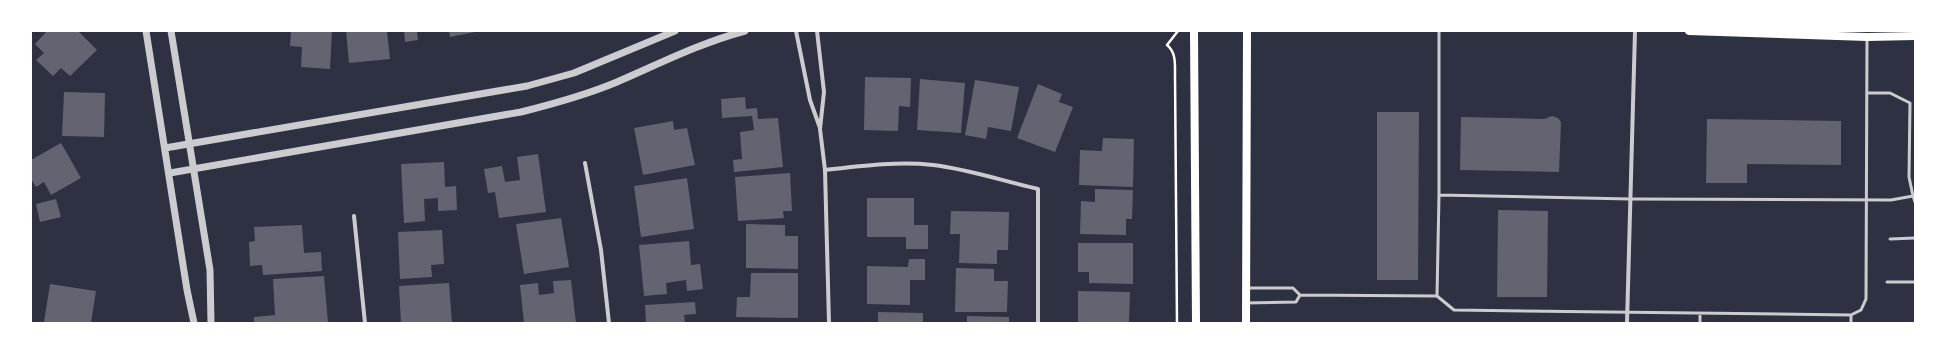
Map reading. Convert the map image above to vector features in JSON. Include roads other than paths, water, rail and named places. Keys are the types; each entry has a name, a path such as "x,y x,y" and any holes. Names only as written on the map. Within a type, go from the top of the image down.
{"main road":[{"path":"1194,31 1196,323"},
{"path":"1246,323 1247,31"},
{"path":"1689,31 1867,37 1915,36"}],"street":[{"path":"146,31 170,173 187,290 194,323"},
{"path":"171,31 210,270 211,323"},
{"path":"165,148 527,86 574,73 676,31"},
{"path":"170,173 521,112 569,100 616,83 724,36 745,31"},
{"path":"796,31 810,100 820,129 825,170 829,323"},
{"path":"817,31 824,92 820,129"},
{"path":"1627,323 1635,31"},
{"path":"585,162 601,250 609,323"},
{"path":"825,170 896,164 932,165 962,170 1038,190 1038,323"},
{"path":"354,216 365,323"}],"lane":[{"path":"1438,296 1439,31"},
{"path":"1246,288 1293,288 1300,295 1438,296 1454,310 1851,315 1861,310 1866,299 1867,37"},
{"path":"1867,93 1890,93 1910,104 1909,176 1915,202"},
{"path":"1439,195 1891,200 1913,196"},
{"path":"1890,238 1915,238"},
{"path":"1887,282 1915,282"},
{"path":"1246,303 1296,302 1300,295"},
{"path":"1700,314 1700,323"},
{"path":"1851,315 1851,323"}]}
